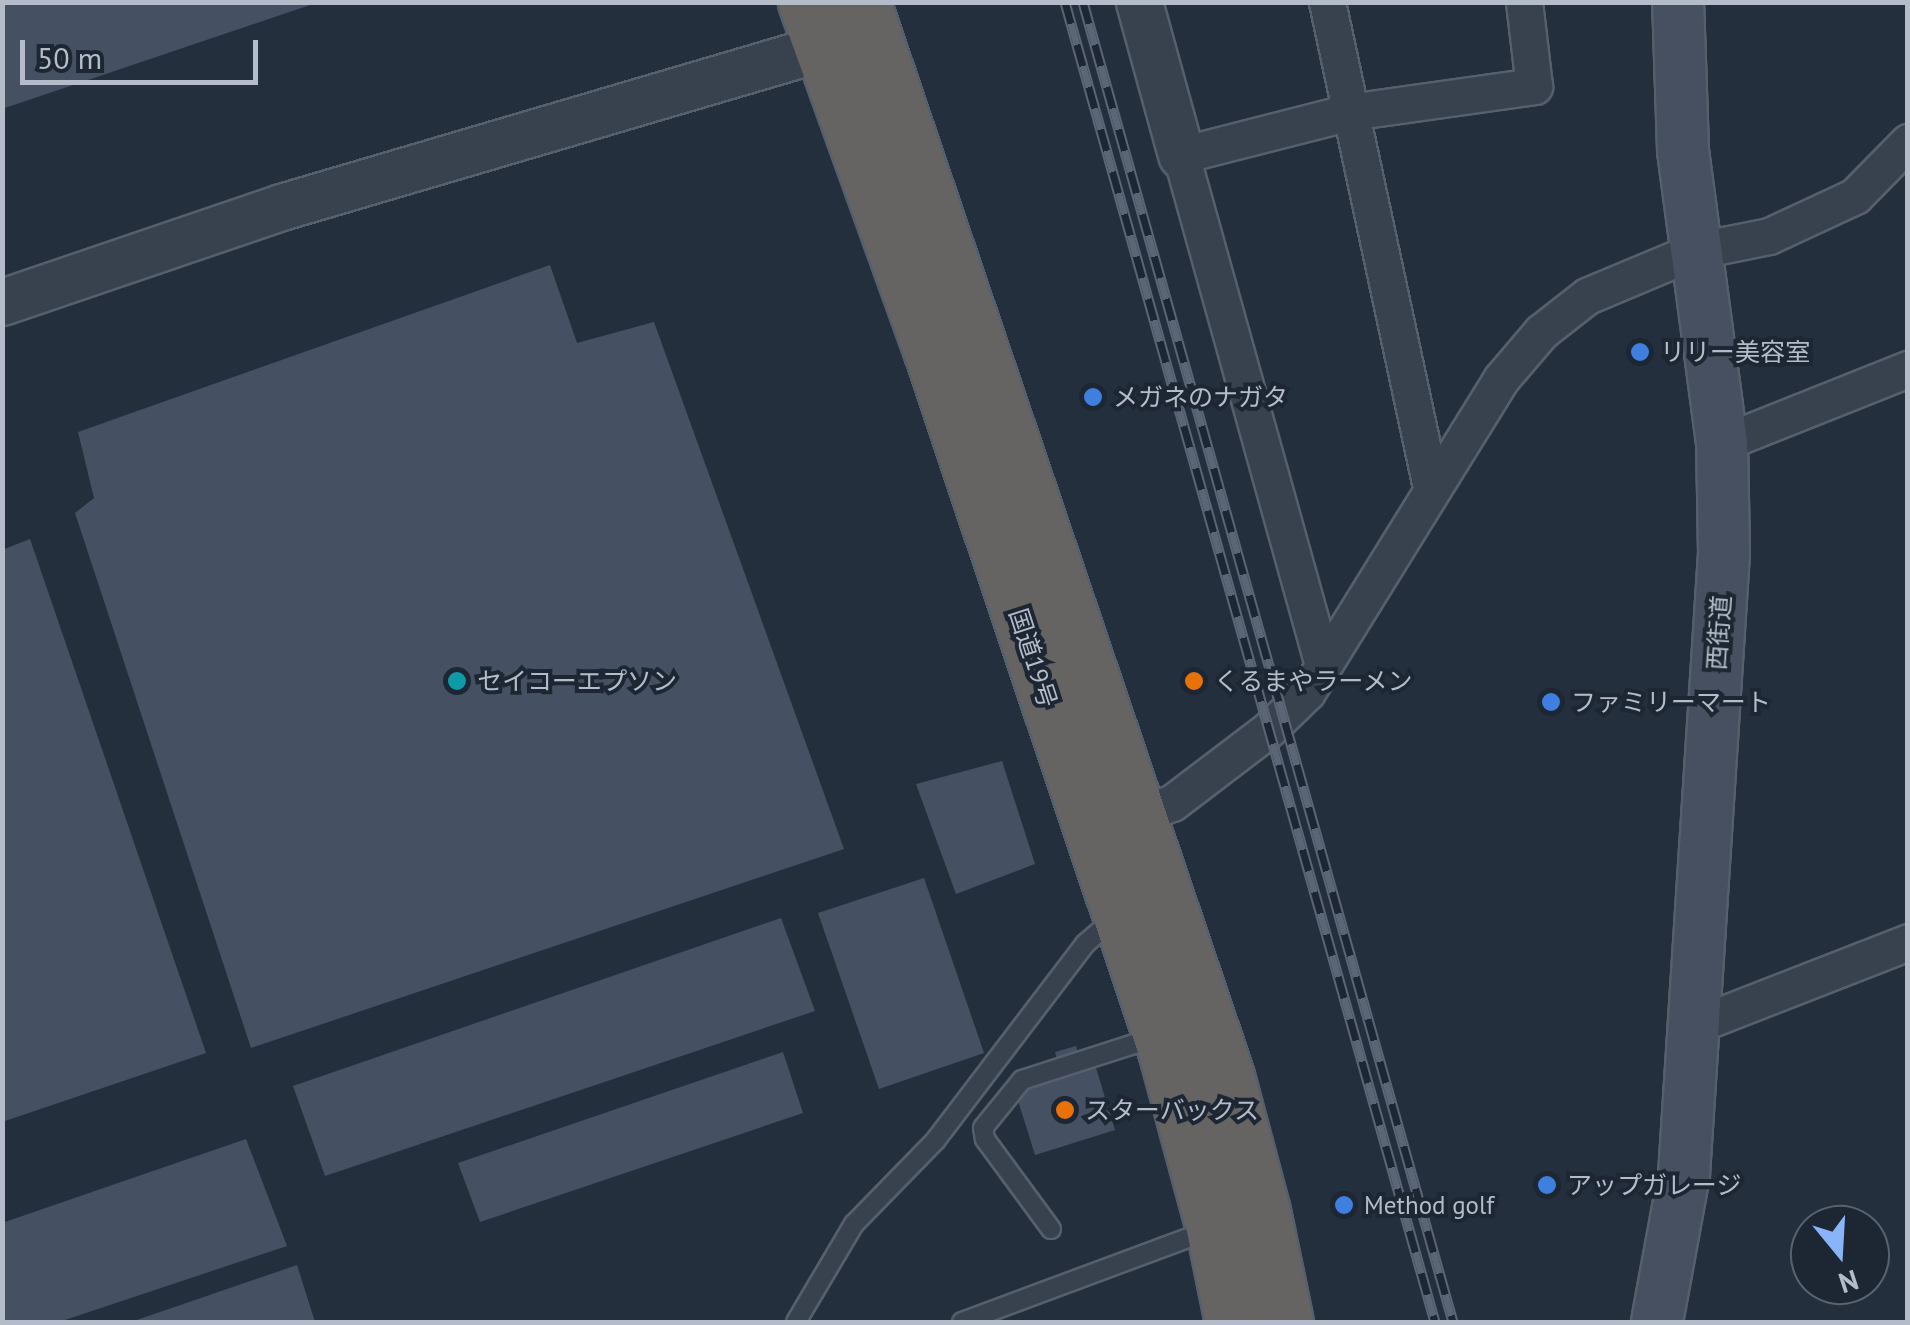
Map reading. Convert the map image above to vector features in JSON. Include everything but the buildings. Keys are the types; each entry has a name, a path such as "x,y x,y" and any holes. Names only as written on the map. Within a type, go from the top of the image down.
{"highway":[{"name":"国道19号","path":"867,17 1226,1076 1262,1211 1285,1322"},
{"name":"国道19号","path":"814,26 932,352 1161,1035 1214,1228 1233,1322"}],"main road":[{"name":"西街道","path":"1656,1322 1684,1175 1724,552 1722,442 1683,150 1678,2"}],"street":[{"path":"1139,2 1323,665"},
{"path":"1327,2 1432,490"},
{"path":"1181,155 1350,112 1534,86 1524,2"},
{"path":"2,302 814,26 867,17"},
{"path":"1140,814 1172,803 1269,729 1307,692 1501,379 1541,332 1588,296 1694,252 1768,236 1855,196 1908,142"},
{"path":"1722,442 1908,368"},
{"path":"1693,1026 1908,942"}],"lane":[{"path":"796,1322 854,1224 936,1141 1085,944 1118,915"},
{"path":"1051,1228 985,1139 983,1128 1022,1080 1161,1035"},
{"path":"962,1322 1214,1228"}],"railway":[{"path":"1065,2 1435,1322"},
{"path":"1083,2 1453,1322"}],"place":[{"name":"リリー美容室","path":"1640,352"},
{"name":"メガネのナガタ","path":"1093,397"},
{"name":"セイコーエプソン","path":"457,681"},
{"name":"くるまやラーメン","path":"1194,681"},
{"name":"ファミリーマート","path":"1551,702"},
{"name":"スターバックス","path":"1065,1110"},
{"name":"アップガレージ","path":"1547,1185"},
{"name":"Method golf","path":"1344,1205"}]}
